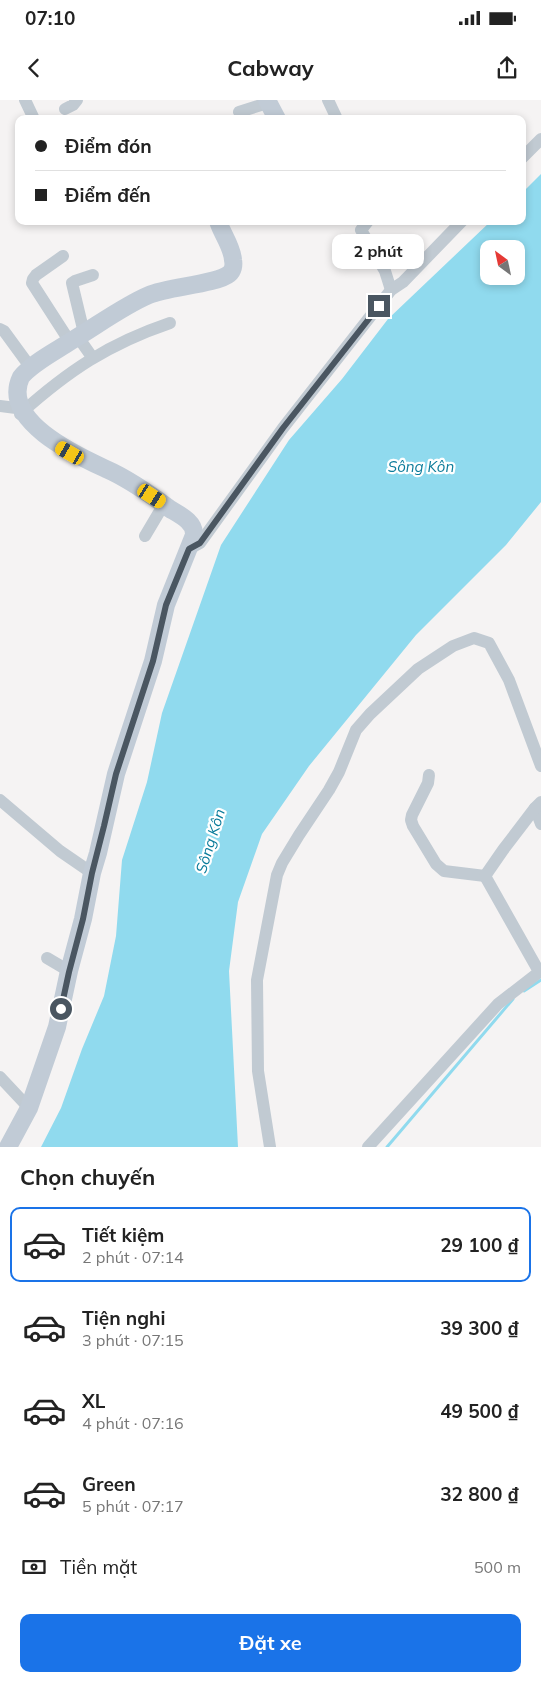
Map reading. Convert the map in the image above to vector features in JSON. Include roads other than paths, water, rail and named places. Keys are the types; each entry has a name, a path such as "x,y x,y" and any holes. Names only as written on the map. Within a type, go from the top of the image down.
{"street":[{"path":"25,100 32,115"},
{"path":"65,109 74,105 77,100"},
{"path":"239,112 267,100 275,115"},
{"path":"328,100 335,115"},
{"path":"526,154 541,139"},
{"path":"12,409 16,386 22,376 78,337 150,294 212,280 229,274 233,268 233,260 220,225"},
{"path":"365,225 361,230 385,271 392,290"},
{"path":"189,549 200,543 283,428 392,290 403,282 458,225"},
{"path":"63,256 36,275 32,279 32,283 78,337 92,358"},
{"path":"78,337 72,283 93,275"},
{"path":"12,409 117,344 170,323"},
{"path":"0,329 4,331 31,368"},
{"path":"8,1147 29,1108 57,1028 116,774 153,661 166,605 194,535 194,529 185,519 164,504 129,481 50,442 12,409"},
{"path":"145,536 164,504"},
{"path":"270,1147 258,1071 256,980 275,882 282,863 336,778 356,730 370,714 418,669 453,646 474,638 489,643 510,680 541,766"},
{"path":"428,775 428,783 412,814 413,826 436,864 444,870 485,876"},
{"path":"0,800 60,851 92,873"},
{"path":"485,876 538,805"},
{"path":"538,805 541,824"},
{"path":"368,1147 498,1004 538,972 485,876"},
{"path":"47,958 69,972"},
{"path":"0,1077 29,1108"}],"water":[{"name":"Sông Kôn","path":"541,174 541,502 506,545 416,635 309,766 262,834 238,902 229,971 238,1147 41,1147 61,1108 82,1049 104,996 116,936 122,860 147,782 162,713 221,545 289,440 342,379 388,319 487,225 526,225 526,189"}],"waterway":[{"path":"524,991 541,980"},
{"path":"387,1147 513,999"}]}
